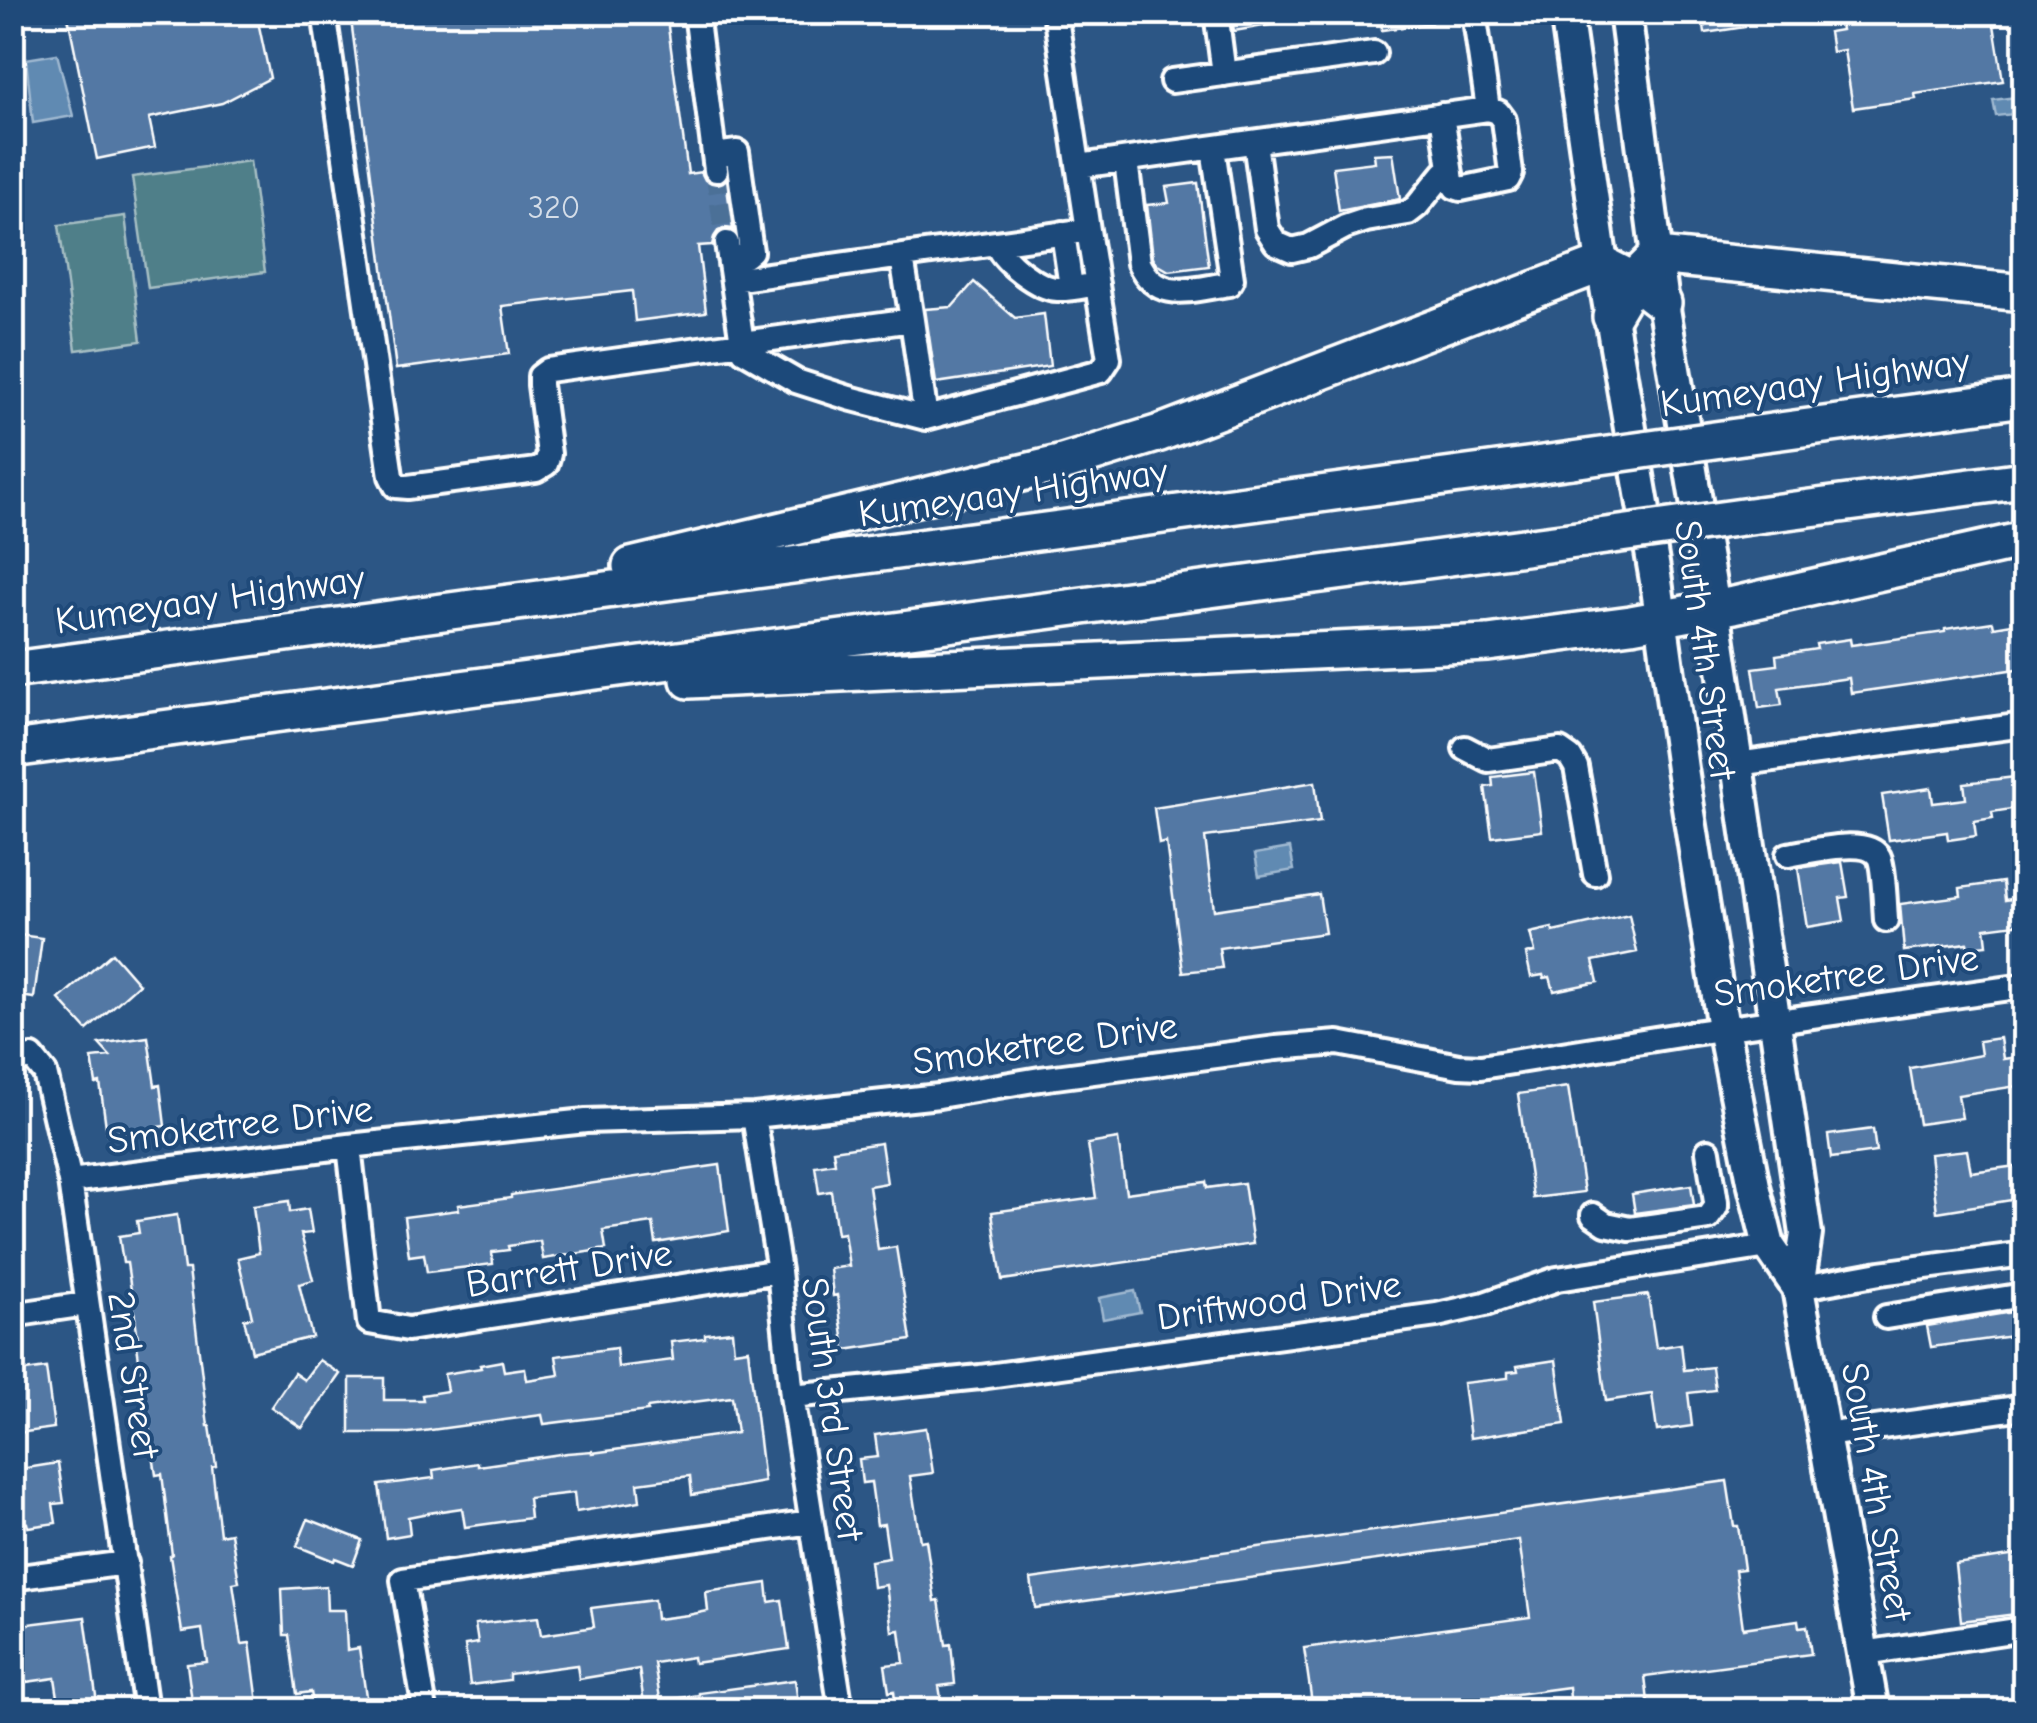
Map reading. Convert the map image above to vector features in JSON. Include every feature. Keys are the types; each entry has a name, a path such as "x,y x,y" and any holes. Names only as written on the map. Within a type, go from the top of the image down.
{"highway":[{"path":"445,610 1059,464 1160,434 1631,267 2024,293"},
{"path":"1631,267 1663,303"},
{"path":"1611,318 1631,267"},
{"name":"Kumeyaay Highway","path":"12,670 2024,398"},
{"path":"12,749 2024,480"},
{"path":"573,676 658,681 1488,644 1788,594 2024,540"}],"main road":[{"path":"1566,12 1631,267"},
{"path":"1625,12 1631,267"},
{"name":"South 4th Street","path":"1663,303 1738,764 1806,1234 1798,1288 1873,1710"},
{"name":"South 4th Street","path":"1611,318 1723,1028 1769,1246 1798,1288"}],"street":[{"path":"324,12 388,457 396,486 536,470 546,464 550,454 540,376 548,370 912,320"},
{"path":"696,12 716,162 737,152 747,216 751,252 729,260"},
{"path":"729,260 744,350 796,382 848,398 926,418 1101,371 1109,359 1055,12"},
{"path":"1216,12 1224,74"},
{"path":"1474,12 1488,109"},
{"path":"1172,81 1374,53"},
{"path":"1080,166 1488,109 1498,112 1504,120 1511,173 1508,179 1462,189 1455,187 1442,116"},
{"path":"1255,142 1267,229 1276,243 1292,250 1366,220 1408,213 1450,172"},
{"path":"1126,160 1138,263 1151,284 1163,290 1186,290 1232,282 1213,148"},
{"path":"729,260 902,257 1088,230"},
{"path":"1063,233 1071,287"},
{"path":"996,243 1000,254 1040,285 1052,289 1097,284"},
{"path":"902,257 926,418"},
{"path":"1738,764 2024,725"},
{"path":"1465,748 1488,760 1560,750 1570,757 1576,767 1595,874"},
{"path":"1788,855 1848,846 1873,851 1880,859 1886,920"},
{"name":"Smoketree Drive","path":"70,1181 586,1121 754,1116 939,1096 1040,1078 1276,1048 1338,1043 1481,1067 2024,986"},
{"name":"2nd Street","path":"22,1058 45,1073 70,1181 146,1710"},
{"name":"South 3rd Street","path":"754,1116 841,1710"},
{"name":"Barrett Drive","path":"349,1146 369,1322 408,1329 779,1271"},
{"path":"1593,1215 1606,1224 1630,1230 1708,1218 1716,1208 1708,1151"},
{"name":"Driftwood Drive","path":"792,1396 980,1377 1438,1315 1558,1279 1769,1246"},
{"path":"1798,1288 2024,1254"},
{"path":"1886,1318 2024,1295"},
{"path":"12,1315 86,1304"},
{"path":"1826,1435 2024,1408"},
{"path":"425,1710 403,1580 812,1522"},
{"path":"12,1578 126,1563"},
{"path":"1864,1653 2024,1629"}],"green space":[{"path":"250,161 265,272 148,288 132,177"},
{"path":"125,216 141,341 76,350 59,225"}],"water":[{"path":"57,54 73,116 33,123 26,59"},
{"path":"2024,96 2024,113 1996,116 1993,100"},
{"path":"1290,848 1294,870 1259,876 1255,854"},
{"path":"1135,1291 1140,1312 1103,1319 1099,1298"}],"building":[{"path":"67,12 256,12 270,78 222,103 149,118 155,147 97,159"},
{"path":"350,12 666,12 688,174 701,172 711,184 726,181 733,229 718,231 712,245 698,246 706,312 635,321 632,291 502,306 509,354 396,369"},
{"path":"1231,12 1286,12 1287,22 1234,31"},
{"path":"1380,12 1430,12 1431,23 1382,30"},
{"path":"1702,12 1743,12 1745,27 1705,33"},
{"path":"1838,12 1992,12 2003,81 1853,108 1844,50 1832,52 1829,32 1841,30"},
{"path":"1393,153 1400,199 1339,211 1333,167 1375,162 1374,154"},
{"path":"1198,183 1209,266 1169,271 1153,258 1147,205 1169,203 1166,187"},
{"path":"974,282 1015,318 1044,314 1050,366 936,383 925,309 952,307"},
{"path":"1993,622 1994,627 2024,622 2024,668 1851,693 1849,678 1779,688 1782,705 1759,708 1753,668 1777,665 1776,655 1817,649 1816,644 1850,639 1851,645"},
{"path":"1534,772 1542,831 1492,837 1485,787 1493,786 1492,777"},
{"path":"2024,776 2024,807 1992,812 1993,818 1974,821 1976,836 1948,840 1947,832 1889,840 1882,795 1931,788 1933,803 1966,799 1964,783"},
{"path":"1315,782 1320,822 1205,837 1214,910 1319,894 1325,933 1219,948 1222,968 1183,972 1166,842 1159,844 1154,808"},
{"path":"1842,862 1848,897 1840,898 1844,921 1807,927 1798,868"},
{"path":"2003,882 2005,900 2024,897 2024,923 1985,928 1987,945 1968,947 1967,943 1904,951 1900,904 1961,896 1960,888"},
{"path":"1629,915 1637,952 1593,961 1598,982 1554,991 1550,977 1531,977 1526,954 1535,952 1530,933 1552,928 1553,932"},
{"path":"12,934 42,938 34,998 12,995"},
{"path":"112,953 139,984 87,1030 59,999"},
{"path":"148,1037 165,1126 107,1134 100,1083 96,1084 92,1058 110,1056 99,1044"},
{"path":"2000,1038 2003,1059 2024,1056 2024,1085 1958,1095 1962,1118 1919,1124 1910,1068 1981,1055 1979,1041"},
{"path":"1568,1087 1584,1192 1533,1198 1518,1094"},
{"path":"1873,1129 1876,1152 1831,1158 1828,1135"},
{"path":"1118,1139 1126,1193 1206,1182 1207,1188 1244,1183 1253,1244 1002,1280 992,1212 1096,1198 1088,1144"},
{"path":"881,1143 887,1183 869,1186 878,1250 896,1247 911,1340 845,1350 830,1269 849,1266 844,1233 837,1234 831,1191 819,1193 815,1166 835,1163 833,1150"},
{"path":"1967,1150 1971,1172 2024,1165 2024,1198 1937,1212 1930,1154"},
{"path":"720,1165 729,1231 656,1243 653,1223 603,1230 606,1249 543,1259 540,1241 492,1252 493,1264 427,1272 424,1254 409,1256 404,1217 459,1210 458,1205 511,1195"},
{"path":"1691,1185 1694,1205 1635,1213 1632,1194"},
{"path":"289,1201 290,1212 308,1209 312,1233 301,1234 313,1280 299,1284 312,1337 252,1352 244,1319 252,1317 238,1258 259,1253 253,1206"},
{"path":"177,1215 184,1269 189,1269 216,1466 212,1467 220,1535 231,1533 239,1582 233,1583 242,1644 250,1643 259,1710 193,1710 187,1664 207,1662 202,1629 182,1632 162,1474 156,1475 127,1263 123,1263 119,1236 139,1233 137,1221"},
{"path":"1648,1295 1656,1348 1681,1344 1684,1370 1712,1367 1715,1390 1688,1393 1692,1426 1657,1431 1652,1394 1606,1401 1593,1302"},
{"path":"2024,1310 2020,1335 1931,1347 1927,1326"},
{"path":"732,1331 734,1351 748,1349 764,1482 692,1495 690,1476 638,1483 640,1501 576,1512 574,1493 528,1498 530,1518 465,1527 462,1508 408,1517 410,1534 386,1538 379,1485 434,1478 433,1470 478,1463 592,1453 737,1433 732,1397 544,1424 542,1415 409,1433 350,1433 350,1378 384,1378 384,1400 423,1400 422,1395 447,1391 444,1374 481,1368 480,1365 502,1361 504,1371 525,1368 527,1380 559,1375 556,1356 616,1348 618,1367 673,1360 671,1342"},
{"path":"319,1360 340,1374 302,1428 271,1407 294,1373 304,1380"},
{"path":"1556,1360 1565,1424 1470,1438 1463,1383 1508,1378 1508,1372 1518,1371 1517,1366"},
{"path":"46,1368 54,1428 18,1433 12,1373"},
{"path":"926,1428 933,1473 910,1476 920,1541 926,1540 935,1601 939,1600 946,1645 951,1644 955,1684 939,1686 943,1710 896,1710 885,1665 904,1663 900,1630 892,1631 886,1585 873,1587 870,1561 889,1558 884,1524 877,1525 871,1482 862,1483 859,1459 878,1457 875,1435"},
{"path":"58,1463 64,1503 53,1504 56,1523 12,1525 12,1499 24,1497 20,1469"},
{"path":"1727,1481 1744,1569 1735,1570 1743,1628 1798,1620 1799,1627 1807,1626 1811,1654 1645,1676 1649,1710 1571,1710 1569,1687 1398,1710 1313,1710 1304,1648 1530,1617 1519,1540 1035,1608 1031,1579"},
{"path":"308,1519 362,1540 353,1565 297,1546"},
{"path":"2024,1554 2024,1613 1961,1621 1955,1564"},
{"path":"767,1583 769,1602 782,1600 789,1649 694,1663 693,1657 654,1663 662,1710 645,1710 639,1669 579,1679 577,1665 509,1674 509,1680 470,1685 465,1645 478,1643 475,1624 538,1617 541,1635 594,1627 591,1608 654,1600 656,1619 688,1615 708,1611 706,1592"},
{"path":"326,1586 327,1610 345,1610 347,1650 359,1648 368,1710 314,1710 311,1692 297,1694 289,1635 284,1635 282,1589"},
{"path":"85,1617 98,1710 60,1710 55,1678 12,1684 12,1626"},
{"path":"795,1680 799,1710 663,1710 663,1701"}],"tunnel":[{"path":"716,170 727,243"}]}
